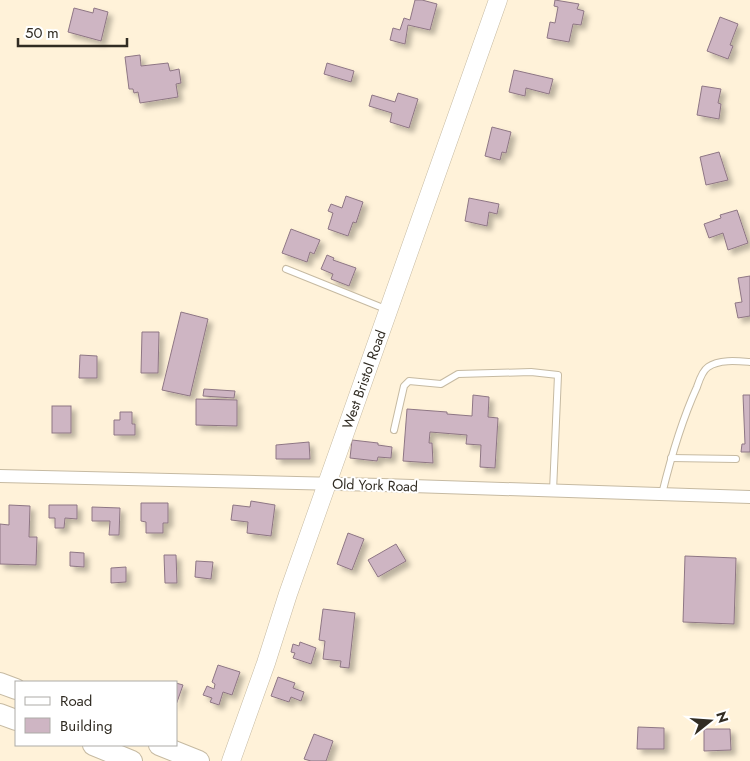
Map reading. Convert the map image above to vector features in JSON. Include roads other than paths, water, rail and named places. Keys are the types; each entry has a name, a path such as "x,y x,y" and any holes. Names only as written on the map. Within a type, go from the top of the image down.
{"highway":[{"path":"0,683 15,690"},
{"path":"0,714 15,720"},
{"path":"95,746 132,761"},
{"path":"162,746 199,761"}],"main road":[{"name":"West Bristol Road","path":"231,761 266,664 288,594 498,0"}],"street":[{"name":"Old York Road","path":"0,476 328,483 750,497"}],"lane":[{"path":"286,269 389,311"},
{"path":"662,494 671,458 702,375 708,367 720,362 750,362"},
{"path":"394,430 404,386 409,381 441,384 458,374 531,372 558,374 553,490"},
{"path":"671,458 736,459"}]}
